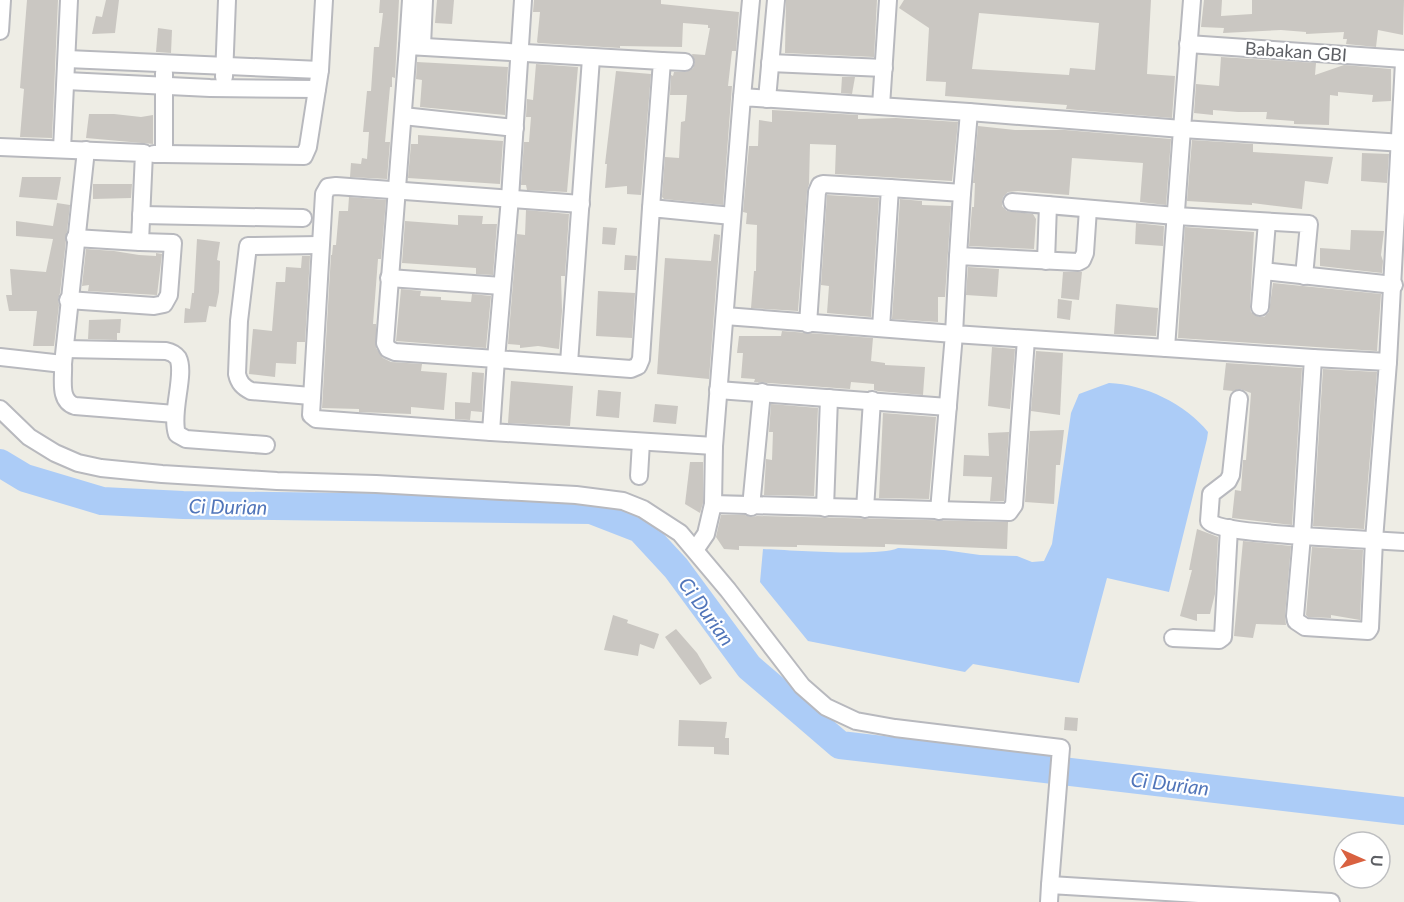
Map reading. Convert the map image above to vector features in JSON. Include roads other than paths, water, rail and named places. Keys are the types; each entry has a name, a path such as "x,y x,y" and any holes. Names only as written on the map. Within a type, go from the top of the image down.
{"street":[{"path":"0,31 2,0"},
{"path":"62,149 69,0"},
{"path":"225,88 227,0"},
{"path":"0,147 164,154 304,156 308,147 320,70 324,0"},
{"path":"411,0 415,46"},
{"path":"424,0 403,116 389,278 385,343 388,350 395,352 631,369 638,366 662,61"},
{"path":"491,432 524,0"},
{"path":"695,550 706,534 713,504 718,390 751,0"},
{"path":"767,99 776,0"},
{"path":"881,106 888,0"},
{"path":"1166,348 1192,0"},
{"name":"Babakan GBI","path":"1188,44 1404,61"},
{"path":"415,46 685,62"},
{"path":"569,363 591,58"},
{"path":"67,59 320,70"},
{"path":"1313,358 1295,616 1296,621 1305,627 1366,632 1370,628 1374,540 1394,285 1404,61"},
{"path":"163,63 164,154"},
{"path":"770,63 884,68"},
{"path":"66,81 225,88 317,89"},
{"path":"742,98 1402,142"},
{"path":"939,511 969,112"},
{"path":"403,116 515,128"},
{"path":"86,150 68,300 64,397 69,405 175,414"},
{"path":"140,242 144,153"},
{"path":"808,324 818,188 824,184 962,193"},
{"path":"581,204 336,186 328,188 324,194 320,245 311,415 316,419 714,446"},
{"path":"881,328 890,188"},
{"path":"1012,202 1267,222 1310,217 1304,276"},
{"path":"1046,261 1048,205"},
{"path":"651,208 732,216"},
{"path":"958,256 1074,262 1082,260 1085,253 1088,209"},
{"path":"141,215 303,218"},
{"path":"68,300 154,306 164,304 169,295 175,216"},
{"path":"1260,307 1267,222"},
{"path":"75,238 173,243"},
{"path":"311,396 251,391 244,387 237,374 239,321 249,245 320,245"},
{"path":"1263,272 1394,285"},
{"path":"389,278 502,286"},
{"path":"725,316 808,324 1388,362"},
{"path":"713,504 751,507 1005,513 1012,509 1026,339"},
{"path":"0,357 64,357 166,351 178,359 180,367 175,414 177,434 182,438 266,445"},
{"path":"718,390 948,407"},
{"path":"751,507 762,392"},
{"path":"825,508 829,398"},
{"path":"1239,399 1231,475 1228,481 1211,494 1209,518 1214,526 1302,536 1404,542"},
{"path":"865,509 872,400"},
{"path":"0,409 29,437 55,453 78,463 101,468 174,475 376,484 623,501 643,509 680,533 802,686 826,707 856,721 895,728 1061,748 1049,893 1331,902"},
{"path":"639,476 641,442"},
{"path":"1173,638 1219,640 1223,637 1229,528"}],"water":[{"path":"1109,383 1136,387 1163,397 1188,413 1208,432 1169,592 1107,578 1079,683 973,664 965,672 808,641 760,582 763,549 854,553 888,551 898,548 1017,556 1032,562 1044,561 1052,544 1071,413 1079,394"}],"waterway":[{"name":"Ci Durian","path":"0,463 25,478 102,501 183,505 591,510 640,529 676,568 749,667 840,745 1404,811"}]}
